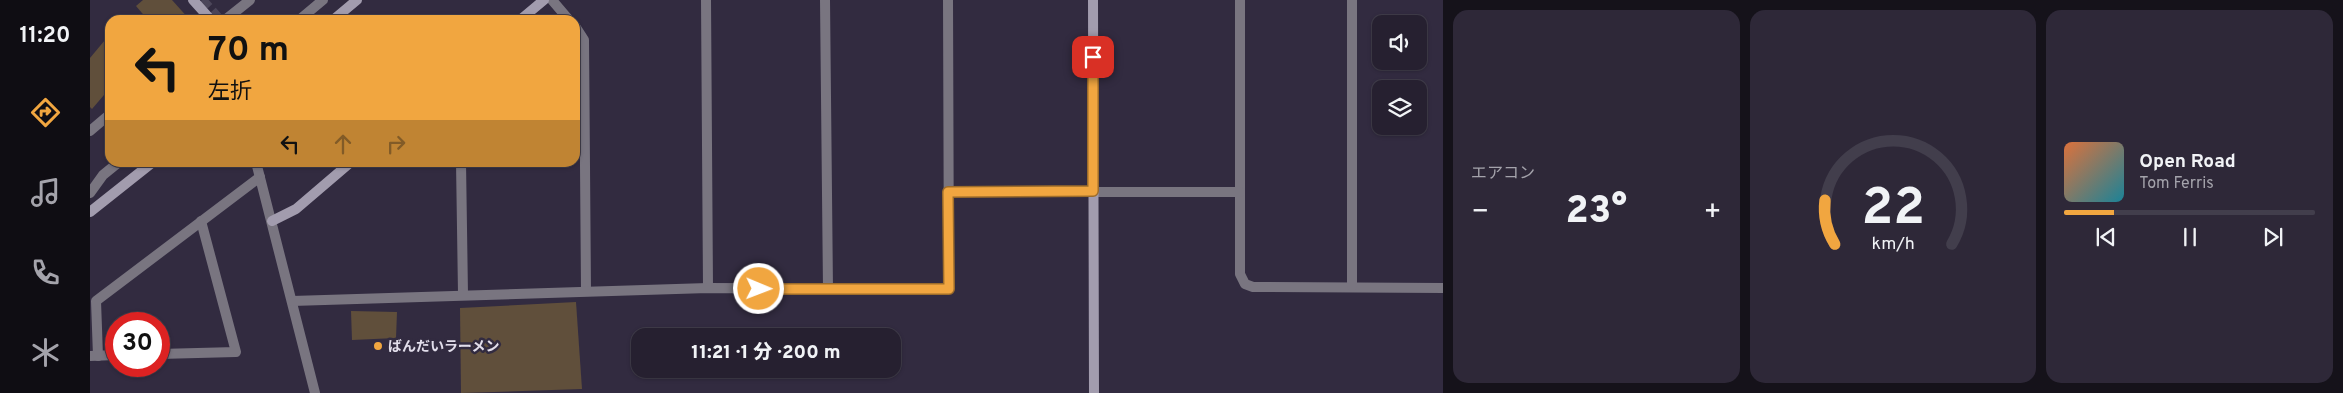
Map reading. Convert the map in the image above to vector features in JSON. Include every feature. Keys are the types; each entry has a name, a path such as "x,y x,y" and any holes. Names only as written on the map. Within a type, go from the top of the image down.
{"street":[{"path":"193,0 206,15"},
{"path":"231,15 250,0"},
{"path":"306,15 323,0"},
{"path":"339,15 357,0"},
{"path":"526,15 544,0"},
{"path":"552,0 565,15"},
{"path":"706,0 708,288"},
{"path":"825,0 828,290"},
{"path":"292,300 708,288 828,290 949,289 948,0"},
{"path":"1093,0 1094,393"},
{"path":"1240,0 1240,274 1245,284 1253,287 1352,286 1443,288"},
{"path":"1352,0 1352,286"},
{"path":"580,34 584,40 586,291"},
{"path":"90,131 105,118"},
{"path":"90,193 104,175 113,167"},
{"path":"90,212 147,167"},
{"path":"257,167 315,393"},
{"path":"272,221 296,209 345,167"},
{"path":"461,167 463,294"},
{"path":"94,356 96,301 260,177"},
{"path":"948,192 1240,192"},
{"path":"170,354 236,352 201,221"}],"building":[{"path":"143,0 172,0 186,15 144,15 136,6"},
{"path":"105,40 105,94 92,109 90,107 90,58"},
{"path":"576,302 582,389 461,393 460,308"},
{"path":"351,311 397,312 396,338 352,340"}],"tunnel":[{"path":"202,0 216,15"}],"place":[{"name":"ばんだいラーメン","path":"378,346"}],"route":[{"path":"759,289 949,289 948,192 1093,191 1093,57"}]}
